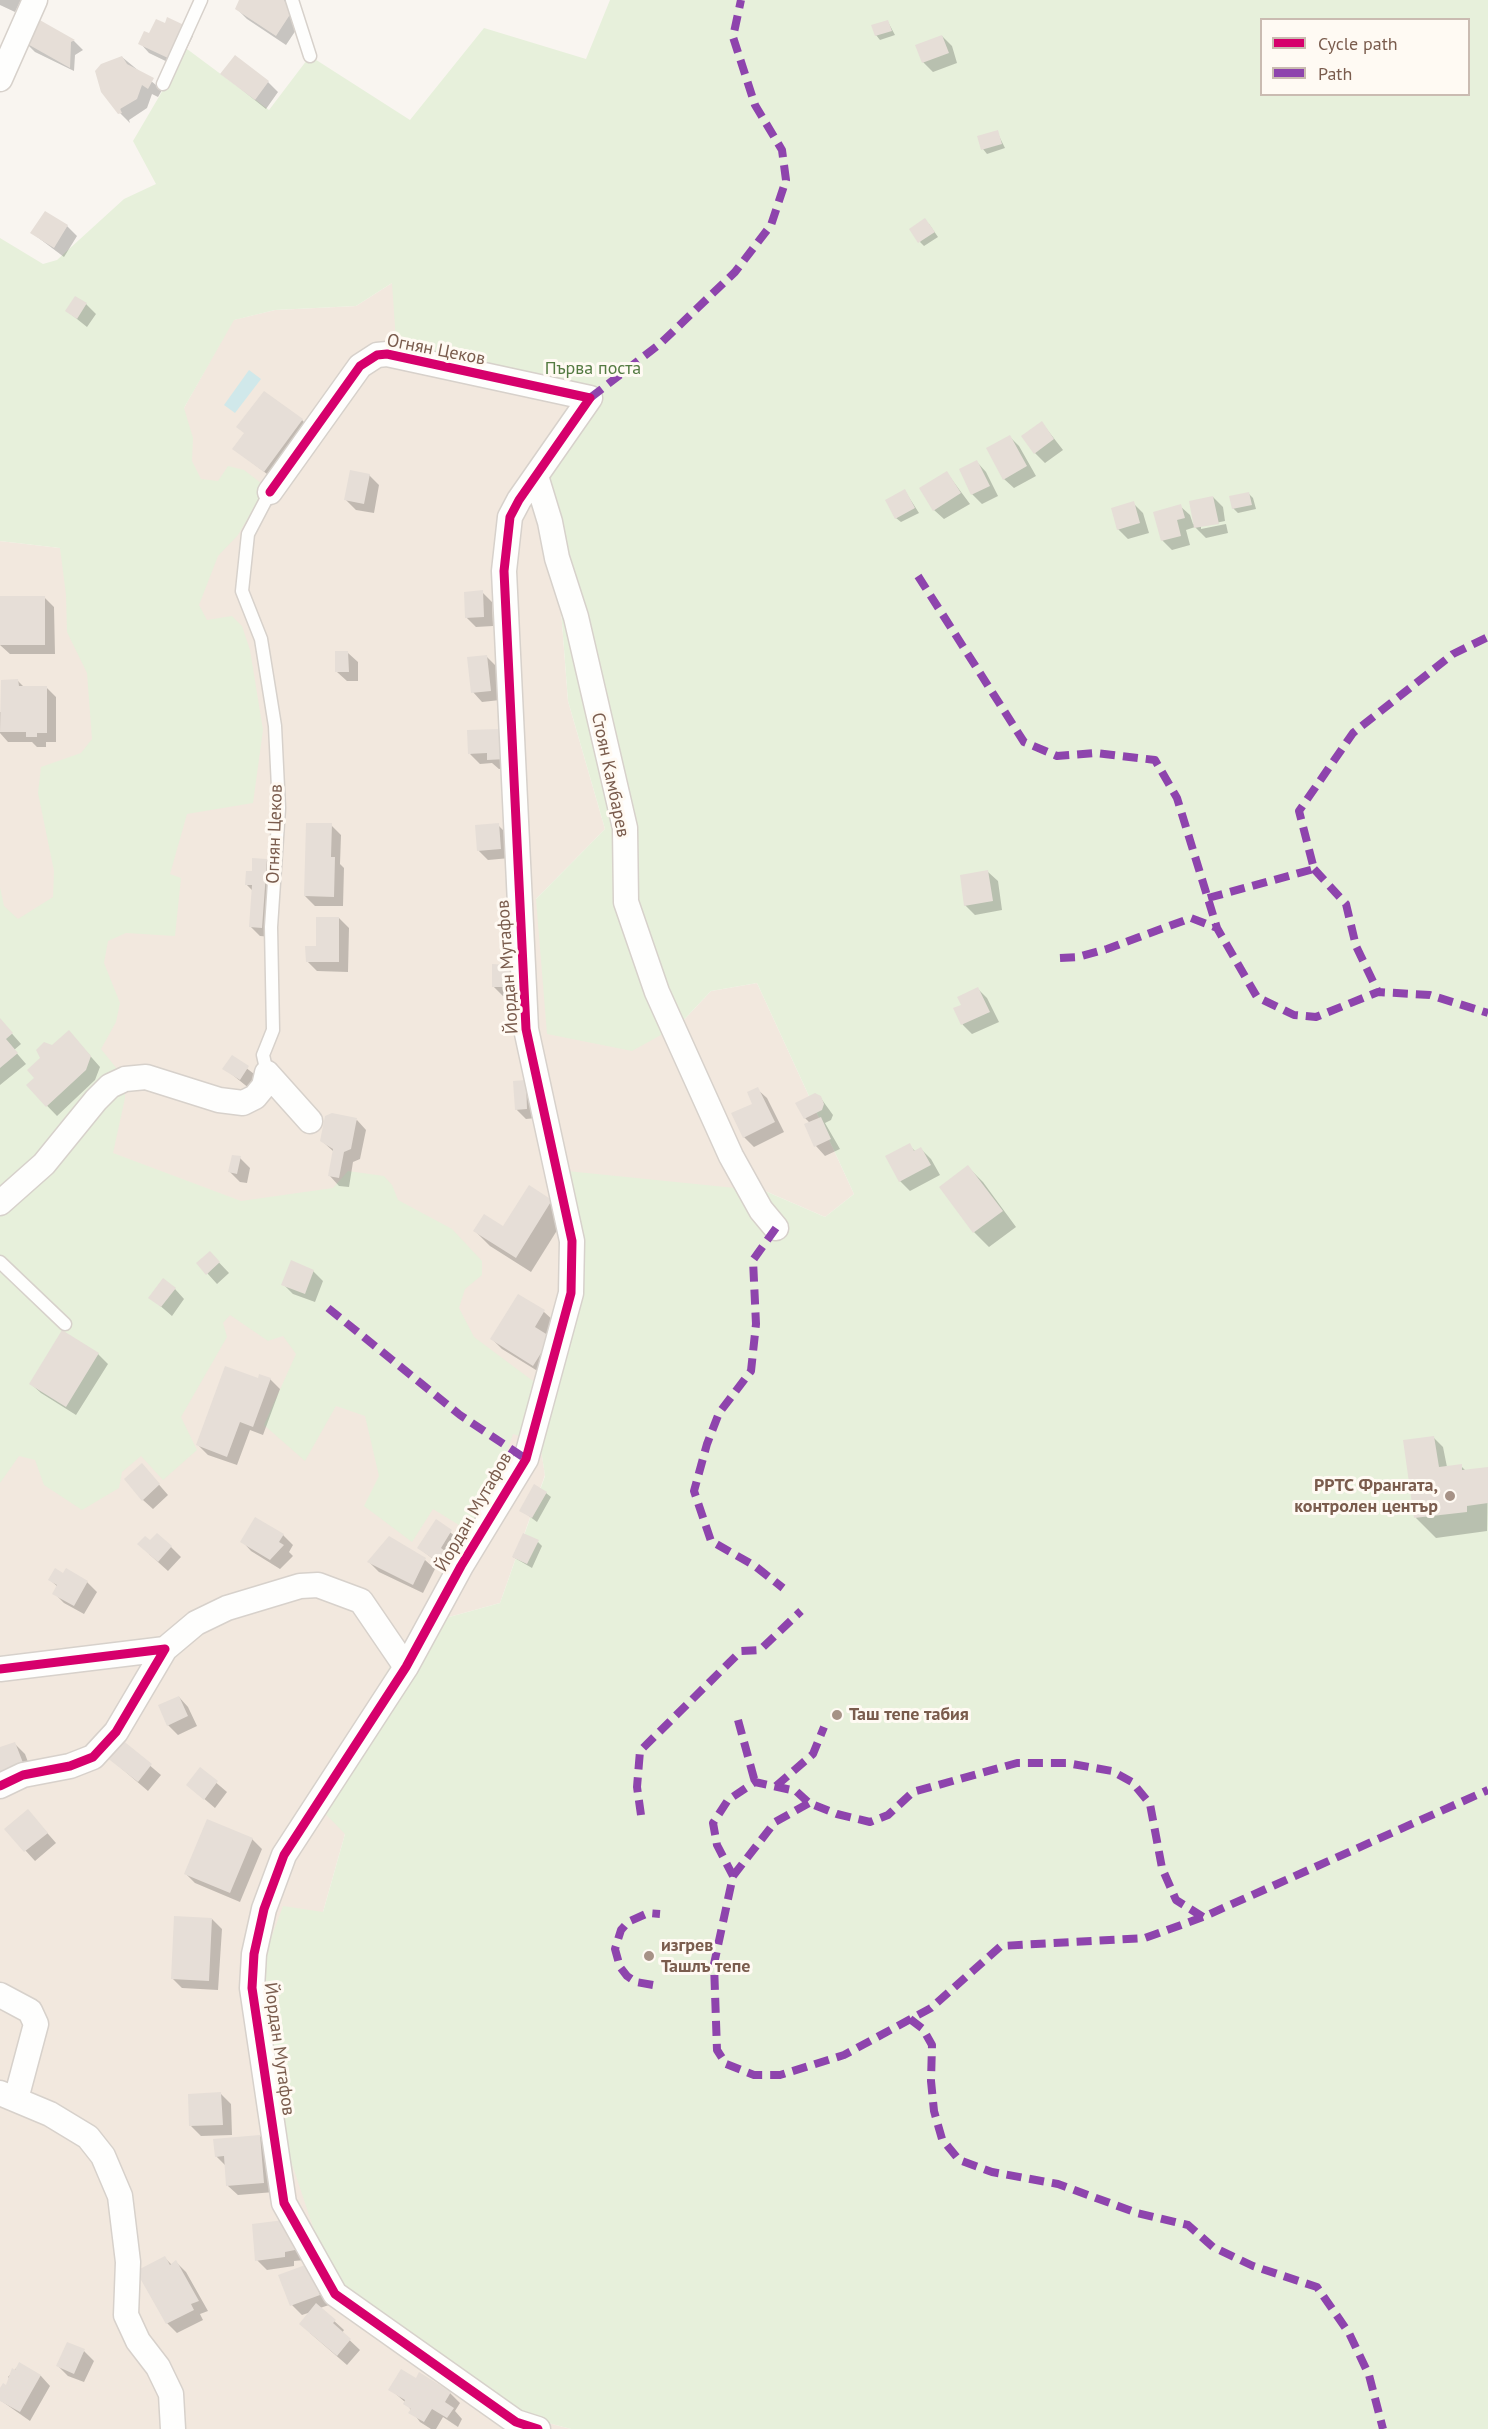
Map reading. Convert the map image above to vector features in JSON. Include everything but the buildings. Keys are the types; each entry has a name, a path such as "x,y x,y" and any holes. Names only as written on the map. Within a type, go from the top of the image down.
{"street":[{"path":"0,78 35,0"},
{"name":"Огнян Цеков","path":"270,492 360,366 377,355 387,354 590,398"},
{"name":"Йордан Мутафов","path":"538,2429 516,2422 335,2295 284,2203 252,1988 254,1954 264,1909 284,1855 406,1667 461,1566 526,1458 571,1293 572,1241 526,1029 504,571 510,517 590,398"},
{"name":"Стоян Камбарев","path":"536,476 550,522 557,558 576,617 624,828 626,902 657,992 727,1146 760,1210 776,1228"},
{"path":"267,1073 310,1121"},
{"path":"0,1203 44,1164 103,1093 125,1078 146,1077 219,1100 243,1103 255,1097 264,1086 267,1073"},
{"path":"0,1786 23,1775 70,1766 93,1757 116,1732 165,1649 196,1623 227,1608 283,1590 318,1585 361,1601 406,1667"},
{"path":"0,1669 165,1649"},
{"path":"0,1995 30,2011 36,2024 8,2096 50,2114 88,2137 103,2156 120,2196 128,2262 126,2315 138,2341 158,2367 171,2394 173,2429"}],"lane":[{"path":"163,84 201,0"},
{"path":"292,0 310,56"},
{"name":"Огнян Цеков","path":"267,1073 263,1055 273,1030 271,927 279,808 275,726 261,639 242,591 248,534 270,492"},
{"path":"0,1263 65,1324"}],"shaded area":[{"path":"392,283 607,345 557,558 568,701 605,829 536,899 679,1025 711,991 757,983 854,1194 825,1217 765,1191 578,1297 540,1443 545,1475 500,1603 442,1619 345,1834 323,1912 526,2417 571,2429 0,2429 0,541 103,553 233,320 275,310 356,306"}],"green space":[{"name":"Първа поста","path":"610,0 1488,0 1488,2429 571,2429 526,2417 330,2278 282,2134 259,1971 283,1906 323,1912 345,1834 310,1798 428,1604 442,1619 500,1603 545,1476 540,1443 513,1434 505,1458 507,1471 467,1530 433,1509 412,1542 364,1506 379,1476 365,1416 336,1406 305,1461 264,1425 296,1354 283,1336 268,1341 230,1315 223,1323 227,1337 181,1417 197,1450 163,1480 141,1456 122,1472 119,1488 82,1510 44,1485 35,1460 19,1456 0,1483 0,887 4,906 18,919 53,897 54,871 38,793 41,767 81,753 92,739 87,673 67,632 66,595 60,548 0,541 0,238 43,264 57,260 124,199 156,184 133,141 187,49 269,110 310,56 410,120 484,28 586,59","holes":["392,283 397,356 589,398 536,476 557,558 568,701 605,829 536,899 547,1034 632,1051 679,1025 711,991 757,983 854,1194 825,1217 765,1191 567,1171 578,1297 545,1390 474,1337 459,1308 465,1289 482,1275 482,1261 452,1229 398,1200 392,1185 384,1176 348,1171 333,1188 241,1201 113,1153 125,1098 125,1079 101,1049 116,1022 120,1003 104,963 108,941 126,933 175,936 181,878 170,874 187,814 253,803 263,730 250,650 242,626 232,616 207,620 199,605 218,556 238,535 262,494 261,483 244,470 228,466 218,481 201,479 192,461 193,438 184,408 234,320 275,310 356,306"]}],"water":[{"path":"249,370 261,379 235,413 224,405"}],"marked path":[{"path":"590,398 661,343 735,272 771,225 786,180 782,150 755,105 733,37 741,0"},
{"path":"918,576 1024,742 1057,756 1096,753 1155,760 1177,798 1217,928 1257,997 1294,1015 1316,1017 1378,992 1430,995 1488,1013"},
{"path":"1208,898 1314,869 1299,811 1353,733 1453,654 1488,637"},
{"path":"1314,869 1346,904 1356,946 1378,992"},
{"path":"1060,958 1078,957 1107,949 1191,918 1217,928"},
{"path":"776,1228 753,1260 756,1324 751,1371 719,1413 707,1444 694,1491 711,1541 755,1566 783,1588"},
{"path":"328,1308 460,1415 526,1459"},
{"path":"641,1815 637,1787 640,1751 741,1651 760,1650 801,1611"},
{"path":"738,1720 755,1782"},
{"path":"776,1786 813,1754 824,1727"},
{"path":"1203,1917 1176,1900 1162,1868 1150,1804 1132,1782 1112,1771 1067,1763 1017,1763 913,1792 888,1815 870,1822 837,1814 809,1803 796,1791 755,1782 728,1800 713,1823 717,1845 733,1876 714,1964 717,2050 726,2064 754,2075 780,2075 844,2055 931,2008 1001,1946 1145,1938 1203,1917 1488,1790"},
{"path":"733,1876 775,1822 809,1803"},
{"path":"653,1985 636,1982 627,1976 620,1967 615,1949 621,1930 628,1922 648,1913 660,1914"},
{"path":"910,2019 923,2029 932,2045 931,2081 934,2111 942,2139 959,2160 992,2172 1058,2184 1137,2213 1188,2225 1213,2247 1253,2266 1317,2287 1349,2333 1369,2375 1383,2429"}],"cycle path":[{"path":"270,492 360,366 377,355 387,354 590,398 519,500 510,517 504,571 526,1029 572,1241 571,1293 526,1459 461,1566 406,1667 284,1855 264,1909 254,1954 252,1988 284,2203 335,2294 516,2422 538,2429"},
{"path":"0,1669 165,1649 116,1732 93,1757 70,1766 23,1775 0,1786"}],"place":[{"name":"РРТС Франгата, контролен център","path":"1450,1496"},
{"name":"Таш тепе табия","path":"837,1715"},
{"name":"изгрев Ташлъ тепе","path":"649,1956"}]}
